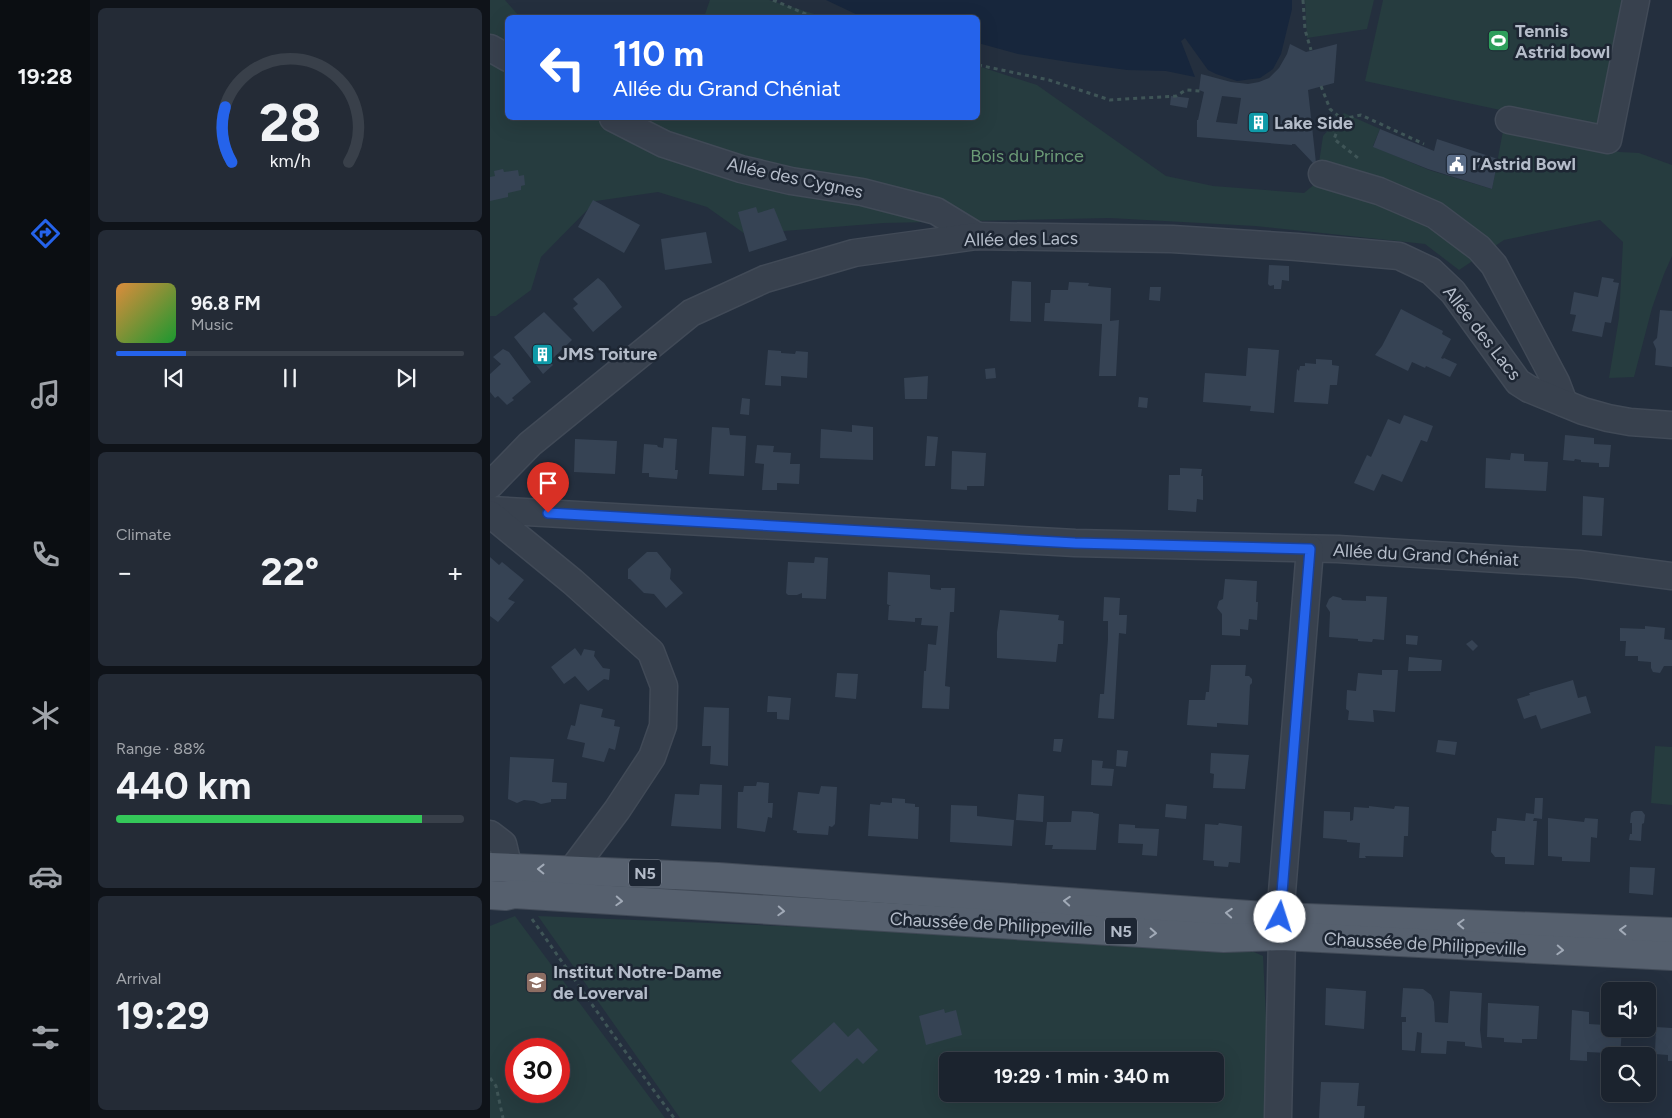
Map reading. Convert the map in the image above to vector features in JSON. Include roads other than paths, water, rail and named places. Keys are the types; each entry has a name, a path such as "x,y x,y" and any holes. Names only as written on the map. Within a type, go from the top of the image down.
{"main road":[{"name":"N5","path":"502,884 572,870"},
{"path":"570,898 572,870"},
{"name":"Chaussée de Philippeville","path":"572,870 887,888 1281,927 1672,956"},
{"name":"Chaussée de Philippeville","path":"502,884 570,898 1224,938 1281,927 1672,932"}],"street":[{"path":"1509,120 1608,140 1636,0"},
{"path":"490,48 505,56"},
{"name":"Allée des Cygnes","path":"617,120 664,144 741,169 791,181 862,192 936,211 977,236"},
{"name":"Allée des Lacs","path":"1322,174 1379,191 1434,215 1479,248 1494,265 1556,382 1564,403"},
{"name":"Allée des Lacs","path":"490,485 530,444 691,313 765,279 854,253 977,236 1172,239 1399,256 1431,271 1453,292 1518,382 1529,389 1584,411 1608,418 1672,425"},
{"name":"Allée du Grand Chéniat","path":"490,510 1075,543 1310,549 1579,564 1672,576"},
{"path":"490,514 573,582 651,652 664,686 663,726 652,757 617,810 572,870"},
{"path":"1278,1118 1281,927 1310,549"},
{"path":"490,834 503,844 502,884"}],"water":[{"path":"826,0 1292,0 1292,9 1281,54 1273,69 1260,78 1237,81 1208,70 1185,38 1181,41 1195,77 1166,71 1127,70 1075,63 1018,54 980,44 980,15 858,15"}],"place":[{"name":"Tennis Astrid bowl","path":"1499,41"},
{"name":"Lake Side","path":"1258,123"},
{"name":"l’Astrid Bowl","path":"1456,164"},
{"name":"JMS Toiture","path":"542,354"},
{"name":"Institut Notre-Dame de Loverval","path":"537,982"}],"park label":[{"name":"Bois du Prince","path":"1027,156"}]}
